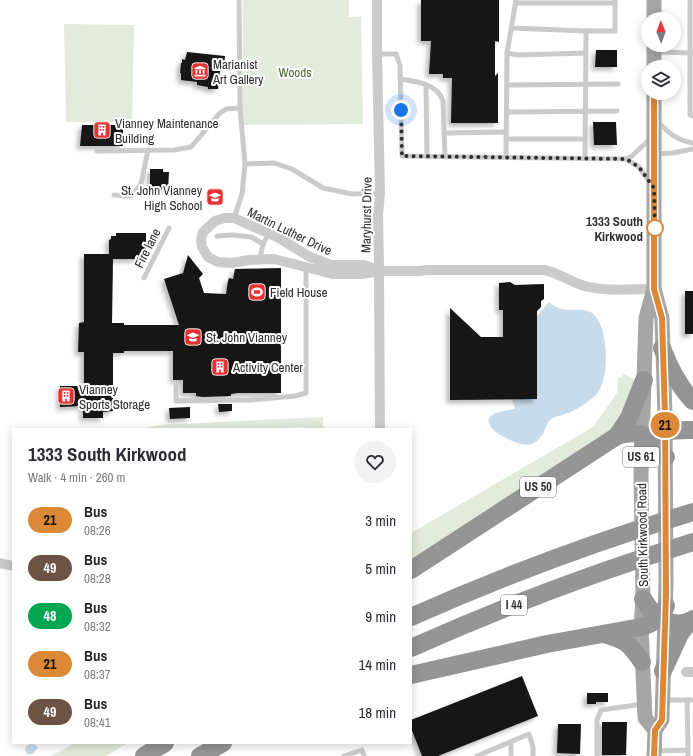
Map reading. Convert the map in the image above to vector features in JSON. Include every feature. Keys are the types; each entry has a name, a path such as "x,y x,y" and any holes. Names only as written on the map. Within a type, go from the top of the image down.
{"highway":[{"path":"662,348 677,383 693,401"},
{"path":"617,436 629,418 644,380"},
{"path":"666,457 650,438 693,430"},
{"name":"US 50","path":"412,569 617,436 631,432 650,438"},
{"name":"I 44","path":"412,617 526,569 615,537 692,512"},
{"name":"I 44","path":"412,648 500,610 618,566 691,543"},
{"path":"643,599 652,612 681,623 692,620"},
{"path":"412,675 500,654 641,627 649,625 663,615"},
{"path":"663,671 680,634 692,620"},
{"path":"601,634 622,639 630,645 642,662"},
{"path":"144,756 163,744"},
{"path":"200,756 221,744"}],"main road":[{"path":"654,0 654,12"},
{"name":"South Kirkwood Road","path":"654,100 654,289 662,318 662,348 650,438 641,475 643,599 641,627 645,718 655,730"},
{"name":"South Kirkwood Road","path":"650,438 644,380 646,318 654,289"},
{"name":"South Kirkwood Road","path":"654,754 655,730 662,720 666,457"}],"street":[{"name":"Maryhurst Drive","path":"377,0 380,193 378,215 380,270 380,428"},
{"name":"Martin Luther Drive","path":"380,270 364,265 331,265 308,256 279,238 234,218 224,218 215,221 203,232 201,240 202,247 208,256 218,262 232,263 261,259 274,259 333,274 362,274 380,270 544,270 559,274 577,283 600,289 654,289"},
{"path":"0,563 12,566"}],"lane":[{"path":"234,218 242,194 245,164 240,108 238,0"},
{"path":"690,0 692,53 690,114 693,116"},
{"path":"506,157 507,53 511,28 516,1 615,1 615,31 511,28"},
{"path":"585,158 586,31"},
{"path":"507,53 518,55 586,54"},
{"path":"654,55 692,53"},
{"path":"377,54 396,54 400,65 402,156 626,159 632,156 654,135"},
{"path":"400,79 422,82 441,95 443,101 445,157"},
{"path":"507,84 618,84"},
{"path":"426,85 427,157"},
{"path":"97,151 174,150 191,147 220,113 226,109 240,108"},
{"path":"507,112 617,111"},
{"path":"654,118 672,136 680,140 693,143"},
{"path":"444,133 506,132"},
{"path":"506,139 585,139"},
{"path":"654,154 673,153 693,149"},
{"path":"114,195 131,196 141,184 148,150"},
{"path":"626,159 639,167 654,188"},
{"path":"245,164 274,163 292,169 322,188 352,194 380,193"},
{"name":"Fire lane","path":"144,278 169,228"},
{"path":"261,259 260,252 269,234"},
{"path":"217,236 232,235 251,237 263,244"},
{"path":"176,384 176,402 250,400 306,394 306,266"},
{"path":"662,700 693,700"},
{"path":"687,700 688,756"},
{"path":"597,756 597,720 601,710 644,703"},
{"path":"477,756 529,734 533,747 533,756"},
{"path":"510,742 511,756"},
{"path":"344,756 362,750 364,756"},
{"path":"654,754 688,750"}],"green space":[{"name":"Woods","path":"243,0 349,0 349,17 361,17 363,124 242,125"},
{"path":"64,24 134,25 132,123 66,122"},
{"path":"624,374 634,379 633,396 622,424 412,561 412,532 593,427 617,393 618,378 622,377"},
{"path":"323,417 323,426 326,428 146,428 159,425"},
{"path":"73,744 126,744 106,756 51,756"}],"water":[{"path":"549,302 555,307 568,310 586,311 592,313 596,317 600,324 605,346 606,358 603,381 599,390 591,400 572,411 551,419 543,434 535,443 526,445 520,444 496,432 490,425 489,419 498,412 515,409 512,399 537,399 537,316"},
{"path":"31,744 36,745 38,748 33,754 27,754 25,749 26,746"}],"building":[{"path":"421,0 499,0 499,42 495,41 495,76 498,73 498,123 451,123 452,78 443,78 443,74 429,74 431,41 421,41"},
{"path":"596,50 617,50 617,67 595,67"},
{"name":"Marianist Art Gallery","path":"187,52 225,56 224,70 220,70 218,89 208,89 208,87 197,85 197,82 181,80 181,63 182,59 185,60"},
{"path":"593,122 616,122 617,145 594,145"},
{"name":"Vianney Maintenance Building","path":"82,125 123,125 123,146 80,146"},
{"path":"150,169 163,169 163,172 169,172 168,190 150,189"},
{"name":"St. John Vianney High School","path":"116,233 146,233 146,259 113,259 112,323 124,323 124,325 179,325 164,279 183,273 188,255 203,274 199,278 204,293 226,294 229,278 233,279 235,269 281,268 281,393 238,393 231,394 231,396 203,397 196,396 196,393 183,393 183,380 173,380 173,351 124,351 124,353 113,353 113,411 103,412 103,418 83,418 83,406 60,407 60,386 84,386 84,352 78,352 79,323 84,322 84,254 109,254 109,240 111,239 111,236 116,236"},
{"path":"510,282 515,285 544,284 544,299 541,301 541,307 537,311 537,399 450,400 450,308 481,337 503,337 503,310 499,310 499,283"},
{"path":"685,291 693,291 693,334 685,334"},
{"path":"218,404 232,404 232,411 219,412"},
{"path":"190,407 190,418 170,419 169,408"},
{"path":"522,676 538,716 438,756 422,756 412,731 412,720"},
{"path":"587,693 608,693 608,702 587,704"},
{"path":"602,722 627,722 626,755 602,755"},
{"path":"558,724 581,724 580,754 557,753"}],"bus line":[{"name":"21","path":"654,100 654,289 662,318 665,415 666,606 662,720 655,730 654,756"}],"place":[{"name":"Marianist Art Gallery","path":"200,71"},
{"name":"Vianney Maintenance Building","path":"102,130"},
{"name":"St. John Vianney High School","path":"215,197"},
{"name":"1333 South Kirkwood","path":"655,228"},
{"name":"Field House","path":"257,292"},
{"name":"St. John Vianney","path":"193,337"},
{"name":"Activity Center","path":"220,367"},
{"name":"Vianney Sports Storage","path":"66,396"}],"route":[{"path":"401,110 402,156 626,159 639,167 654,188 655,228"}]}
